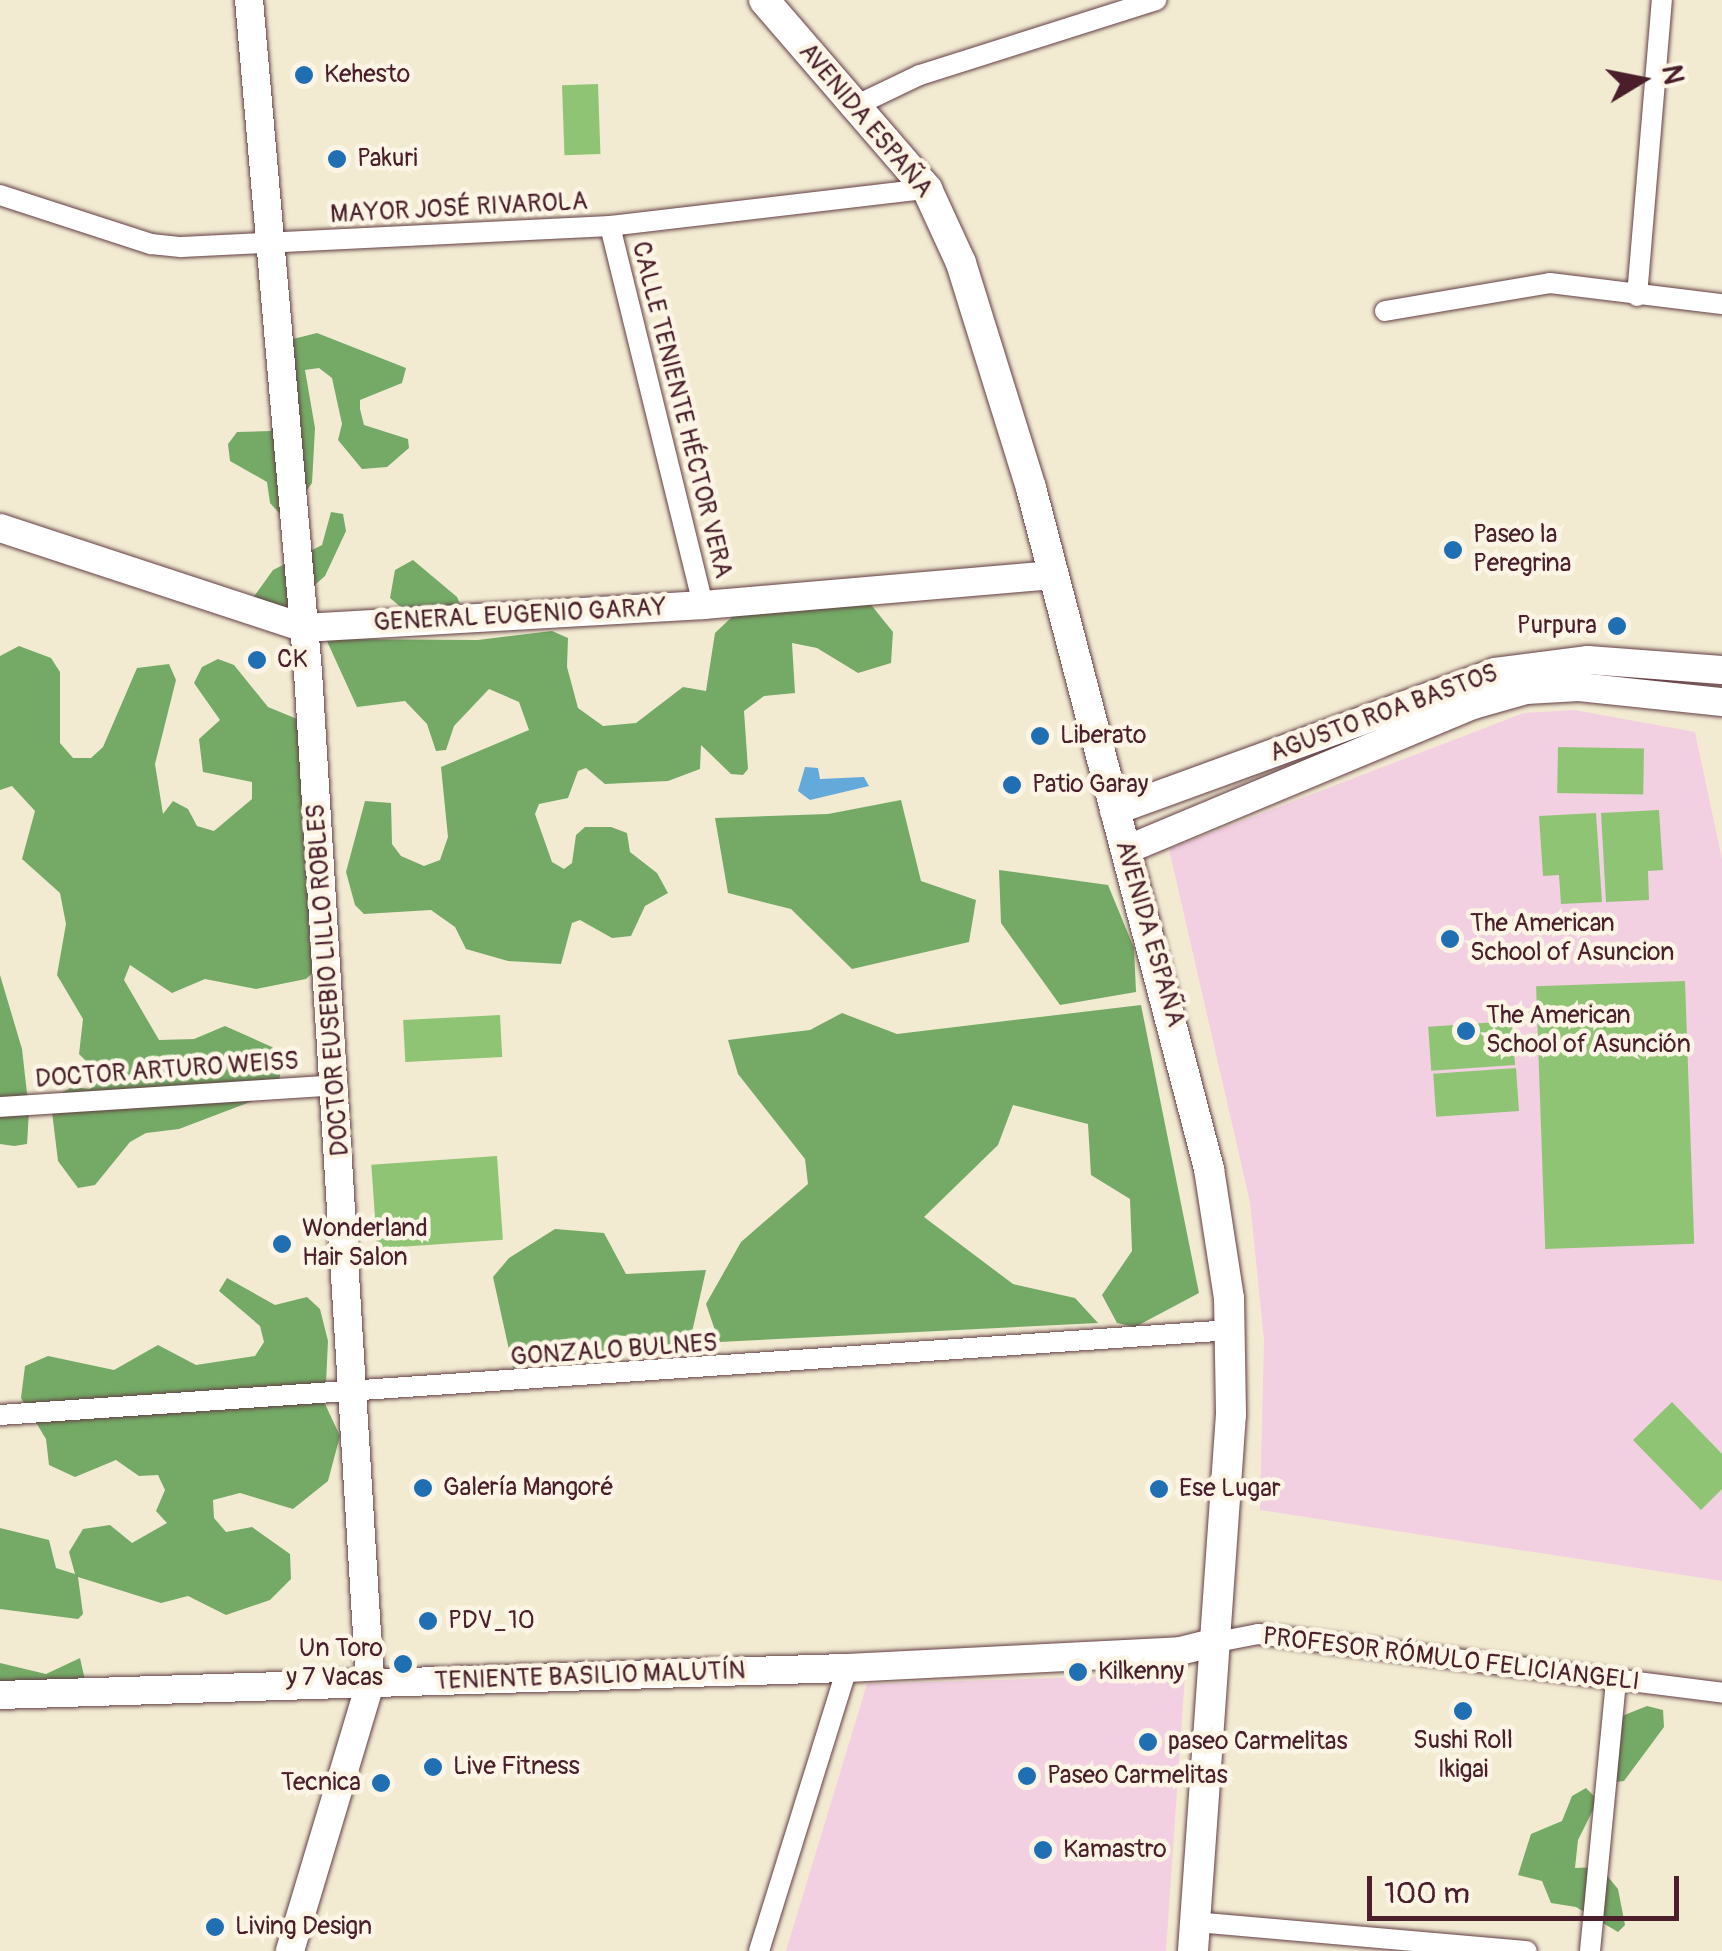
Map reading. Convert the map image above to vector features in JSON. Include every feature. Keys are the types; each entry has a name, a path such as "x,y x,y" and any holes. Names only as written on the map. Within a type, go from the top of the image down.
{"main road":[{"name":"AVENIDA ESPAÑA","path":"764,0 851,108 927,190 979,317 1054,575 1198,1121 1230,1330 1217,1642 1194,1936"}],"street":[{"name":"DOCTOR EUSEBIO LILLO ROBLES","path":"249,0 274,243 337,1085 370,1684 290,1951"},
{"path":"851,108 920,75 1156,0"},
{"path":"1637,296 1662,0"},
{"name":"MAYOR JOSÉ RIVAROLA","path":"0,196 150,244 274,243 610,226 927,190"},
{"name":"CALLE TENIENTE HÉCTOR VERA","path":"610,226 703,605"},
{"path":"1385,310 1550,283 1722,304"},
{"name":"GENERAL EUGENIO GARAY","path":"0,528 304,628 703,605 1054,575"},
{"name":"AGUSTO ROA BASTOS","path":"1114,811 1496,672 1588,660 1722,670"},
{"name":"AGUSTO ROA BASTOS","path":"1126,850 1473,706 1526,690 1579,687 1722,702"},
{"name":"DOCTOR ARTURO WEISS","path":"0,1107 337,1085"},
{"name":"GONZALO BULNES","path":"0,1415 354,1394 1230,1330"},
{"name":"PROFESOR RÓMULO FELICIANGELI","path":"1180,1651 1258,1634 1722,1693"},
{"name":"TENIENTE BASILIO MALUTÍN","path":"0,1695 847,1668 1180,1651"},
{"path":"759,1951 847,1668"},
{"path":"1590,1951 1616,1680"},
{"path":"1194,1936 1527,1951"}],"shaded area":[{"name":"The American School of Asunción","path":"1574,710 1695,732 1722,860 1722,1581 1260,1510 1264,1340 1250,1202 1169,849 1524,713"},
{"name":"Paseo Carmelitas","path":"1185,1674 1166,1951 786,1951 867,1684"}],"green space":[{"path":"598,84 600,154 564,155 562,85"},
{"path":"317,333 406,368 402,383 360,400 360,409 364,425 408,439 409,448 387,467 362,469 338,440 342,424 332,378 319,368 305,370 315,428 312,483 291,512 280,514 270,503 267,482 230,461 228,444 237,432 271,431 289,340"},
{"path":"331,512 343,514 346,531 325,576 282,614 253,598 273,570 322,545"},
{"path":"413,560 457,597 464,613 403,609 390,598 395,570"},
{"path":"868,601 893,632 891,663 858,673 817,648 792,643 795,693 764,696 744,711 748,769 743,775 731,774 701,745 700,769 668,781 605,784 586,768 578,771 568,798 539,804 535,814 552,862 564,869 572,863 576,835 585,827 611,827 627,833 630,852 657,873 668,893 645,906 631,936 612,938 580,920 572,923 561,964 508,961 466,949 455,927 431,910 364,914 355,905 346,872 365,801 391,803 392,844 401,856 424,866 440,860 448,837 441,767 529,730 519,702 489,689 454,726 446,750 436,751 427,724 405,701 357,707 326,639 478,640 552,631 568,638 567,667 578,708 603,726 636,723 683,687 706,691 715,633 734,615"},
{"path":"19,646 51,658 60,672 60,743 73,758 91,758 103,747 137,668 169,664 176,680 155,764 163,814 173,801 188,809 197,826 214,831 252,799 252,782 203,772 199,739 220,720 194,683 202,667 218,659 234,665 268,707 302,721 319,967 306,979 256,989 205,979 172,993 130,965 124,980 159,1040 194,1039 225,1026 272,1047 284,1059 276,1092 179,1129 146,1133 130,1142 95,1185 78,1188 58,1161 52,1112 58,1095 72,1087 90,1089 102,1077 79,1054 83,1019 57,975 66,924 60,893 22,859 35,811 12,786 0,790 0,656"},
{"path":"1558,747 1644,749 1643,794 1557,793"},
{"path":"901,800 921,881 976,900 969,942 852,969 791,909 728,893 715,818 828,814"},
{"path":"1659,810 1663,870 1648,871 1649,900 1606,902 1601,813"},
{"path":"1596,813 1602,902 1561,904 1559,875 1543,876 1539,816"},
{"path":"999,870 1108,885 1134,948 1136,992 1060,1005 1001,923"},
{"path":"0,975 22,1049 29,1111 27,1144 14,1146 0,1144"},
{"path":"1685,981 1694,1244 1545,1249 1536,986"},
{"path":"1141,1005 1199,1293 1135,1327 1117,1323 1102,1295 1132,1251 1130,1199 1091,1175 1088,1124 1013,1105 998,1145 924,1217 1013,1284 1075,1298 1098,1323 719,1342 706,1304 741,1242 808,1184 805,1159 738,1074 728,1040 810,1030 842,1013 897,1034"},
{"path":"500,1015 502,1057 405,1062 403,1020"},
{"path":"1512,1021 1515,1065 1431,1071 1428,1027"},
{"path":"1516,1068 1519,1111 1436,1117 1433,1074"},
{"path":"497,1156 503,1240 377,1249 371,1165"},
{"path":"555,1229 604,1233 626,1274 706,1270 690,1341 513,1368 493,1277 509,1258"},
{"path":"227,1278 275,1305 307,1297 320,1309 328,1341 325,1404 340,1436 328,1481 293,1509 240,1493 213,1500 214,1518 226,1532 252,1527 290,1554 291,1579 270,1600 226,1615 188,1596 161,1603 78,1577 83,1614 78,1619 0,1609 0,1528 49,1540 56,1568 75,1574 69,1552 83,1529 110,1525 132,1543 167,1523 156,1511 165,1490 158,1475 139,1476 116,1460 75,1477 49,1465 46,1439 21,1398 25,1366 48,1356 114,1370 158,1345 196,1365 255,1356 264,1342 260,1326 219,1291"},
{"path":"1672,1402 1722,1454 1722,1489 1701,1510 1633,1440"},
{"path":"80,1658 85,1680 0,1692 0,1663 46,1674"},
{"path":"1647,1706 1663,1710 1664,1727 1624,1781 1616,1782 1617,1718"},
{"path":"1586,1788 1598,1800 1578,1840 1575,1868 1600,1867 1618,1889 1625,1925 1618,1932 1576,1907 1551,1903 1542,1881 1518,1875 1531,1834 1562,1821 1572,1796"}],"water":[{"path":"805,767 818,768 820,779 864,777 869,786 810,800 798,791"}],"place":[{"name":"Kehesto","path":"304,75"},
{"name":"Pakuri","path":"337,159"},
{"name":"Paseo la Peregrina","path":"1453,550"},
{"name":"Purpura","path":"1617,626"},
{"name":"CK","path":"257,660"},
{"name":"Liberato","path":"1040,736"},
{"name":"Patio Garay","path":"1012,785"},
{"name":"The American School of Asuncion","path":"1450,939"},
{"name":"The American School of Asunción","path":"1466,1031"},
{"name":"Wonderland Hair Salon","path":"282,1244"},
{"name":"Galería Mangoré","path":"423,1488"},
{"name":"Ese Lugar","path":"1159,1489"},
{"name":"PDV_10","path":"428,1621"},
{"name":"Un Toro y 7 Vacas","path":"403,1664"},
{"name":"Kilkenny","path":"1078,1672"},
{"name":"Sushi Roll Ikigai","path":"1463,1711"},
{"name":"paseo Carmelitas","path":"1148,1742"},
{"name":"Live Fitness","path":"433,1767"},
{"name":"Paseo Carmelitas","path":"1027,1776"},
{"name":"Tecnica","path":"381,1783"},
{"name":"Kamastro","path":"1043,1850"},
{"name":"Living Design","path":"215,1927"}]}
